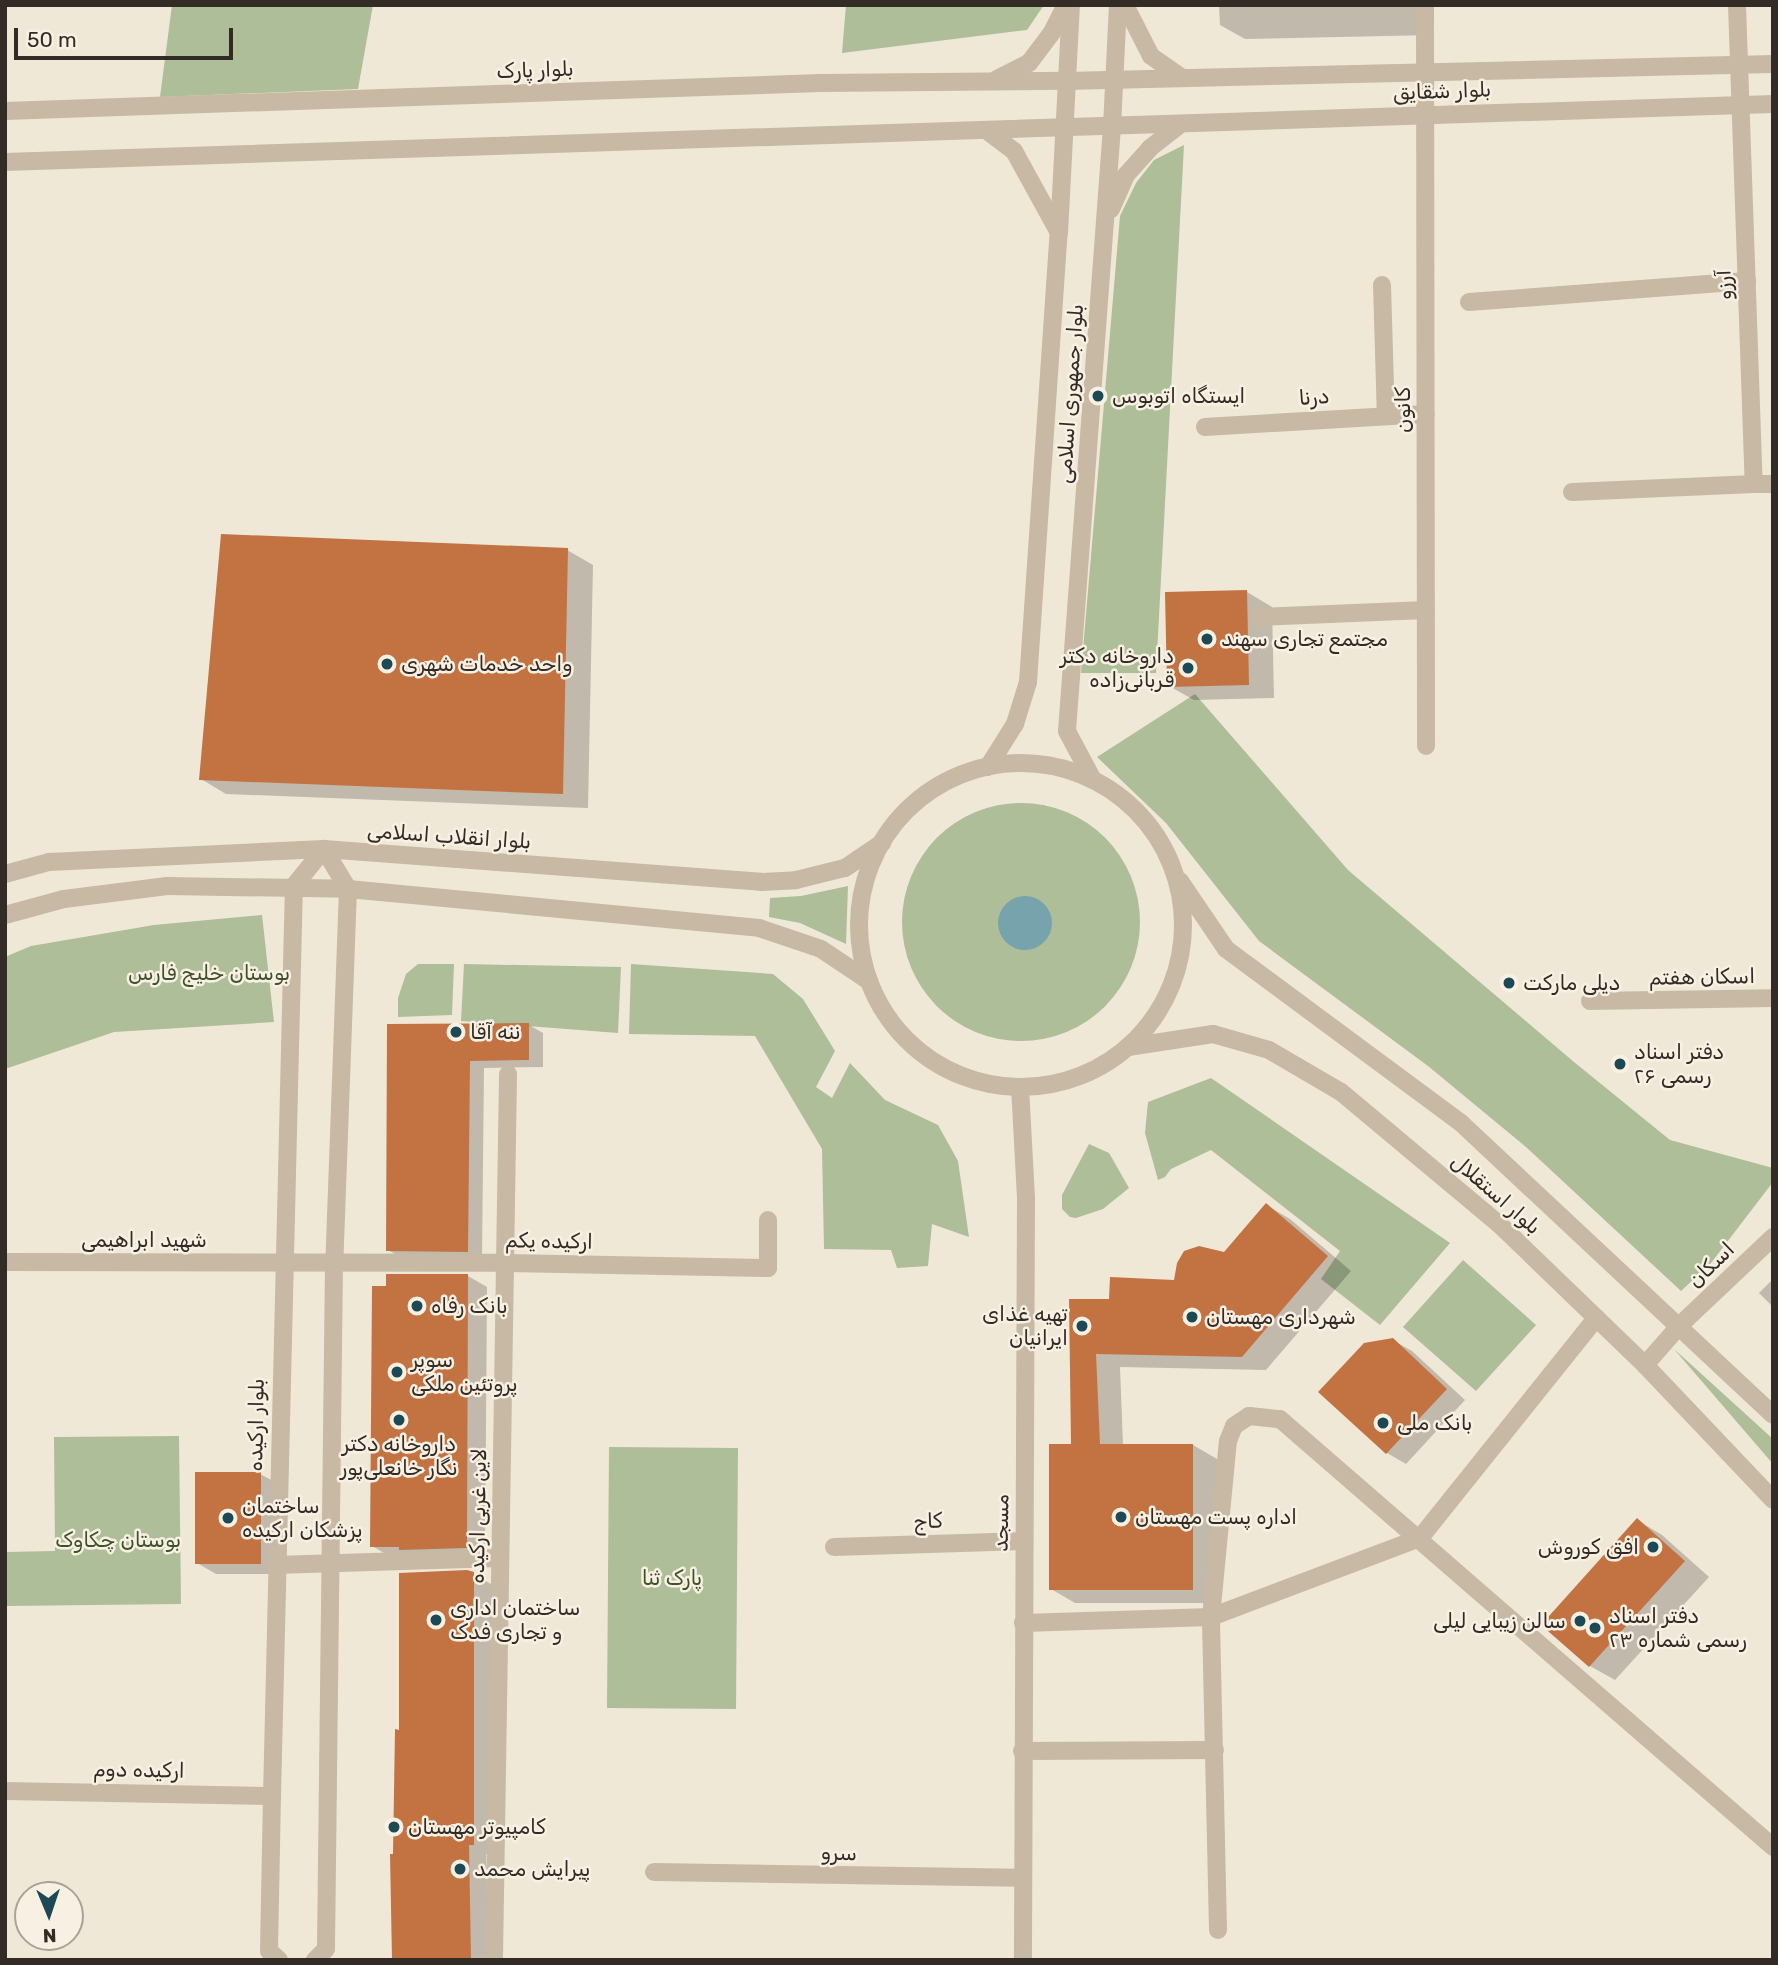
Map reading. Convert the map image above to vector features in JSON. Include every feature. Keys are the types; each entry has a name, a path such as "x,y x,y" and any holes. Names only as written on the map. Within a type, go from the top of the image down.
{"street":[{"name":"بلوار جمهوری اسلامی","path":"988,767 1015,724 1028,682 1059,233 1069,5"},
{"path":"991,81 1029,63 1069,5"},
{"name":"بلوار جمهوری اسلامی","path":"1093,780 1067,731 1112,127 1118,5"},
{"path":"1125,5 1151,56 1182,78"},
{"name":"کانون","path":"1425,5 1426,746"},
{"name":"آرزو","path":"1737,5 1754,484"},
{"name":"بلوار شقایق","path":"1066,81 1773,64"},
{"name":"بلوار پارک","path":"5,111 821,83 1066,81"},
{"name":"بلوار شقایق","path":"1063,129 1425,114 1773,104"},
{"path":"1105,220 1126,175 1150,148 1181,124"},
{"path":"5,162 1063,129"},
{"path":"986,130 1014,151 1059,233"},
{"path":"1469,302 1747,281"},
{"path":"1382,285 1386,416"},
{"name":"درنا","path":"1205,427 1426,414"},
{"path":"1572,492 1773,484"},
{"path":"1258,617 1426,610"},
{"path":"1041,765 1093,780 1121,797 1144,819 1163,846 1176,876 1184,913 1179,962 1172,986 1154,1019 1128,1047 1096,1069 1059,1083 1020,1087 981,1082 944,1068 912,1045 895,1026 869,981 860,946 859,910 866,875 881,843 902,816 927,793 956,777 988,767 1041,765"},
{"name":"بلوار انقلاب اسلامی","path":"5,874 49,862 324,849 761,882 796,880 845,868 881,843"},
{"path":"294,886 324,849 348,888 334,1263 326,1950 315,1960"},
{"name":"بلوار استقلال","path":"1176,876 1226,949 1461,1123 1680,1325 1773,1415"},
{"path":"5,915 64,900 167,886 348,888 759,928 821,949 869,981"},
{"name":"بلوار ارکیده","path":"279,1960 270,1951 271,1796 294,886"},
{"name":"اسکان هفتم","path":"1590,1001 1773,998"},
{"name":"بلوار استقلال","path":"1128,1047 1213,1034 1269,1050 1341,1092 1500,1225 1645,1365 1773,1500"},
{"name":"لاین غربی ارکیده","path":"494,1958 508,1074"},
{"name":"مسجد","path":"1020,1087 1026,1198 1023,1960"},
{"name":"ارکیده یکم","path":"283,1263 504,1263 768,1268 768,1220"},
{"name":"اسکان","path":"1645,1365 1680,1325 1773,1237"},
{"name":"شهید ابراهیمی","path":"5,1262 283,1263"},
{"path":"1023,1623 1211,1617 1420,1538 1596,1318"},
{"path":"1218,1930 1211,1617 1228,1441 1234,1426 1248,1416 1280,1419 1773,1847"},
{"name":"کاج","path":"834,1547 1024,1541"},
{"path":"275,1565 500,1558"},
{"path":"1022,1751 1215,1750"},
{"name":"ارکیده دوم","path":"5,1791 271,1796"},
{"name":"سرو","path":"654,1872 1023,1878"}],"green space":[{"path":"172,5 373,5 358,89 160,97"},
{"path":"846,5 1044,5 1027,30 842,53"},
{"path":"1184,145 1156,673 1081,673 1120,216 1136,183 1154,160"},
{"path":"1195,694 1348,870 1574,1062 1670,1140 1773,1168 1773,1182 1711,1263 1681,1291 1526,1147 1428,1066 1259,941 1166,823 1097,757"},
{"path":"1009,803 1033,803 1056,808 1077,817 1097,830 1113,846 1135,887 1140,922 1138,945 1131,968 1113,998 1097,1014 1056,1036 1033,1041 1009,1041 986,1036 965,1027 945,1014 929,998 907,957 902,934 902,910 907,887 916,866 929,846 945,830 986,808"},
{"path":"848,886 846,944 800,923 769,917 770,898 801,896"},
{"name":"بوستان خلیج فارس","path":"262,915 274,1022 114,1032 5,1069 5,957 31,946 154,925"},
{"path":"418,964 454,964 452,1015 398,1017 398,998 406,974"},
{"path":"464,964 621,967 618,1033 461,1021"},
{"path":"631,964 773,974 803,999 835,1051 816,1087 832,1098 850,1063 885,1100 938,1125 958,1161 969,1237 932,1224 928,1266 897,1268 891,1250 824,1249 822,1149 755,1036 629,1034"},
{"path":"1211,1078 1450,1243 1380,1325 1321,1279 1340,1251 1211,1150 1171,1169 1165,1177 1158,1180 1145,1133 1148,1102"},
{"path":"1089,1144 1109,1153 1129,1188 1103,1209 1076,1218 1070,1217 1062,1209 1062,1195"},
{"path":"1463,1260 1536,1325 1476,1391 1403,1327"},
{"path":"1674,1349 1773,1439 1773,1464"},
{"name":"بوستان چکاوک","path":"179,1436 181,1604 5,1606 5,1552 55,1551 54,1437"},
{"name":"پارک ثنا","path":"609,1447 738,1448 736,1709 607,1708"}],"water":[{"path":"1025,896 1044,904 1052,923 1044,942 1025,950 1006,942 998,923 1006,904"}],"building":[{"name":"واحد خدمات شهری","path":"221,534 568,548 563,794 199,780"},
{"name":"مجتمع تجاری سهند","path":"1247,590 1249,685 1167,687 1165,592"},
{"path":"529,1023 529,1060 470,1061 468,1252 386,1251 387,1024"},
{"path":"1266,1203 1328,1256 1242,1357 1096,1354 1100,1444 1193,1444 1193,1590 1049,1590 1049,1444 1071,1444 1069,1299 1109,1299 1110,1277 1174,1280 1177,1263 1184,1251 1199,1246 1224,1252"},
{"path":"386,1274 468,1274 467,1548 399,1550 399,1547 370,1547 372,1286 386,1286"},
{"name":"بانک ملی","path":"1393,1338 1447,1389 1386,1454 1318,1392 1364,1343"},
{"name":"ساختمان پزشکان ارکیده","path":"195,1472 261,1472 261,1564 195,1564"},
{"path":"1637,1518 1685,1561 1589,1667 1541,1625"},
{"path":"474,1572 474,1845 469,1845 471,1960 392,1960 390,1854 393,1854 395,1729 399,1730 399,1573"}],"place":[{"name":"ایستگاه اتوبوس","path":"1098,396"},
{"name":"مجتمع تجاری سهند","path":"1207,639"},
{"name":"واحد خدمات شهری","path":"387,664"},
{"name":"داروخانه دکتر قربانی‌زاده","path":"1188,668"},
{"name":"دیلی مارکت","path":"1509,983"},
{"name":"ننه آقا","path":"456,1032"},
{"name":"دفتر اسناد رسمی ۲۶","path":"1620,1064"},
{"name":"بانک رفاه","path":"417,1306"},
{"name":"شهرداری مهستان","path":"1192,1317"},
{"name":"تهیه غذای ایرانیان","path":"1082,1326"},
{"name":"سوپر پروتئین ملکی","path":"397,1372"},
{"name":"داروخانه دکتر نگار خانعلی‌پور","path":"399,1420"},
{"name":"بانک ملی","path":"1383,1423"},
{"name":"اداره پست مهستان","path":"1121,1517"},
{"name":"ساختمان پزشکان ارکیده","path":"228,1518"},
{"name":"افق کوروش","path":"1653,1547"},
{"name":"ساختمان اداری و تجاری فدک","path":"436,1620"},
{"name":"سالن زیبایی لیلی","path":"1580,1621"},
{"name":"دفتر اسناد رسمی شماره ۲۳","path":"1595,1628"},
{"name":"کامپیوتر مهستان","path":"394,1827"},
{"name":"پیرایش محمد","path":"460,1869"}]}
